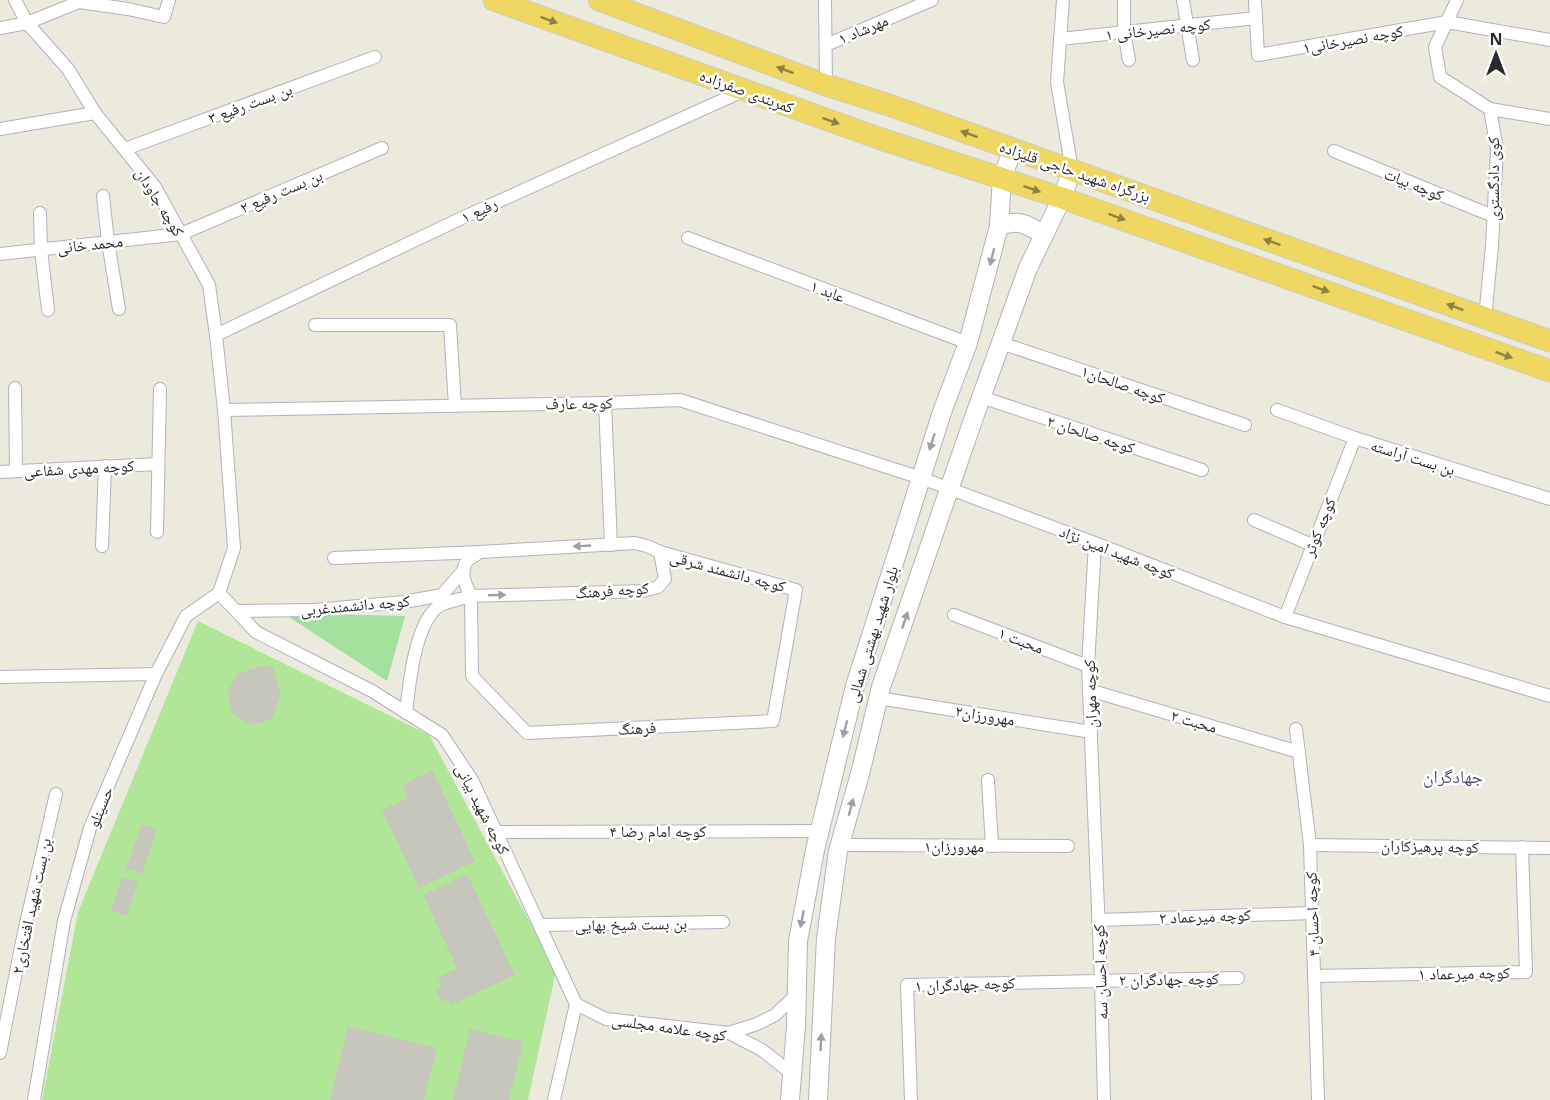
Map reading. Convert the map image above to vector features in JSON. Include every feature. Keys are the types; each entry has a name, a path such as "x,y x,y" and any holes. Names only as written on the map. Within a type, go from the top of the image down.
{"highway":[{"name":"کمربندی صفرزاده","path":"494,0 881,139 1062,198"},
{"name":"بزرگراه شهید حاجی قلیزاده","path":"599,0 826,85 889,105 1550,341"},
{"name":"بزرگراه شهید حاجی قلیزاده","path":"1062,198 1550,371"}],"main road":[{"name":"بلوار شهید بهشتی شمالی","path":"790,1100 796,1026 798,941 820,831 855,686 942,412 968,343 999,226 1002,178 1013,149"},
{"name":"بلوار شهید بهشتی شمالی","path":"818,1100 826,938 840,845 878,698 981,397 1028,268 1062,198 1072,170"},
{"path":"999,226 1011,222 1029,225 1044,235"}],"street":[{"name":"کوچه جاودان","path":"15,0 27,23 68,69 95,113 155,187 209,285 224,410 234,548 219,593"},
{"path":"0,28 27,23 79,2 164,16 169,0"},
{"path":"825,0 826,85"},
{"name":"مهرشاد ۱","path":"826,45 932,0"},
{"path":"1063,0 1057,82 1072,170"},
{"path":"1124,0 1124,32 1129,60"},
{"path":"1183,0 1193,60"},
{"path":"1255,0 1256,18"},
{"path":"1457,0 1435,47 1440,77 1490,109 1550,119"},
{"name":"کوچه نصیرخانی ۱","path":"1060,39 1256,18"},
{"name":"کوچه نصیرخانی۱","path":"1256,18 1258,55 1447,22 1550,40"},
{"name":"بن بست رفیع ۳","path":"125,149 375,57"},
{"name":"رفیع ۱","path":"216,335 464,217 745,90"},
{"name":"کوی دادگستری","path":"1485,318 1497,149 1490,109"},
{"path":"0,129 95,113"},
{"name":"بن بست رفیع ۲","path":"181,234 382,147"},
{"name":"کوچه بیات","path":"1334,151 1493,216"},
{"path":"103,196 119,309"},
{"path":"40,213 41,250 48,310"},
{"name":"محمد خانی","path":"0,254 181,234"},
{"name":"عابد ۱","path":"688,238 968,343"},
{"path":"315,325 450,325 455,406"},
{"name":"کوچه صالحان۱","path":"1001,343 1245,425"},
{"path":"15,388 16,471"},
{"path":"157,532 160,389"},
{"name":"کوچه صالحان ۲","path":"981,397 1202,470"},
{"name":"کوچه عارف","path":"224,410 680,400 921,478 949,490"},
{"path":"606,403 611,545"},
{"name":"بن بست آراسته","path":"1277,410 1355,438 1550,500"},
{"name":"کوچه کوثر","path":"1285,617 1355,438"},
{"name":"کوچه مهدی شفاعی","path":"0,472 158,464"},
{"path":"102,546 105,466"},
{"name":"کوچه شهید امین نژاد","path":"949,490 1095,543 1285,617 1550,696"},
{"path":"1254,520 1312,545"},
{"path":"334,558 635,543 660,552"},
{"name":"کوچه مهران","path":"1095,543 1088,666 1096,845"},
{"path":"406,713 411,668 426,620 440,606 471,596 465,586 464,571 467,561 480,552"},
{"name":"کوچه دانشمند شرقی","path":"660,552 796,590"},
{"name":"کوچه فرهنگ","path":"471,596 643,591 658,587 665,579 660,552"},
{"name":"کوچه دانشمندغربی","path":"236,611 314,610 404,602 442,594 464,571"},
{"name":"فرهنگ","path":"471,596 472,676 527,733 772,722 796,590"},
{"name":"کوچه شهید بیانی","path":"219,593 256,632 372,691 442,735 472,780 576,1004"},
{"name":"حسینلو","path":"34,1100 64,921 90,828 156,674 186,616 219,593"},
{"name":"محبت ۱","path":"954,615 1088,666"},
{"path":"0,677 156,674"},
{"name":"محبت ۲","path":"1089,690 1299,752"},
{"name":"مهرورزان۲","path":"878,698 1091,732"},
{"name":"کوچه احسان ۴","path":"1296,729 1310,845 1318,1100"},
{"path":"988,780 992,846"},
{"name":"بن بست شهید افتخاری۲","path":"0,1053 24,932 56,794"},
{"name":"کوچه امام رضا ۴","path":"496,832 820,831"},
{"name":"مهرورزان۱","path":"840,845 1068,846"},
{"name":"کوچه احسان سه","path":"1096,845 1104,1100"},
{"name":"کوچه پرهیزکاران","path":"1310,845 1550,848"},
{"name":"کوچه میرعماد ۱","path":"1314,976 1526,972 1522,847"},
{"name":"کوچه میرعماد ۲","path":"1098,920 1312,913"},
{"name":"بن بست شیخ بهایی","path":"540,925 723,922"},
{"name":"کوچه جهادگران ۲","path":"1101,981 1238,978"},
{"name":"کوچه جهادگران ۱","path":"911,1100 907,985 1101,981"},
{"path":"729,1033 757,1024 775,1015 796,994"},
{"path":"554,1100 576,1004"},
{"name":"کوچه علامه مجلسی","path":"576,1004 606,1019 729,1033 762,1050 791,1073"}],"green space":[{"path":"283,613 405,616 387,681"},
{"path":"198,621 429,735 556,971 528,1100 42,1100 78,912"}],"building":[{"path":"266,665 273,668 281,695 272,719 252,725 233,715 227,693 237,674"},
{"path":"432,770 475,861 419,888 382,810 408,798 402,785"},
{"path":"142,824 157,829 142,874 126,869"},
{"path":"467,874 515,975 451,1005 448,999 441,1002 435,989 442,986 438,977 457,968 423,895"},
{"path":"122,877 138,882 127,916 111,910"},
{"path":"348,1026 437,1048 424,1100 330,1100"},
{"path":"470,1029 523,1042 509,1100 453,1100"}],"district":[{"name":"جهادگران","path":"1453,776"}]}
